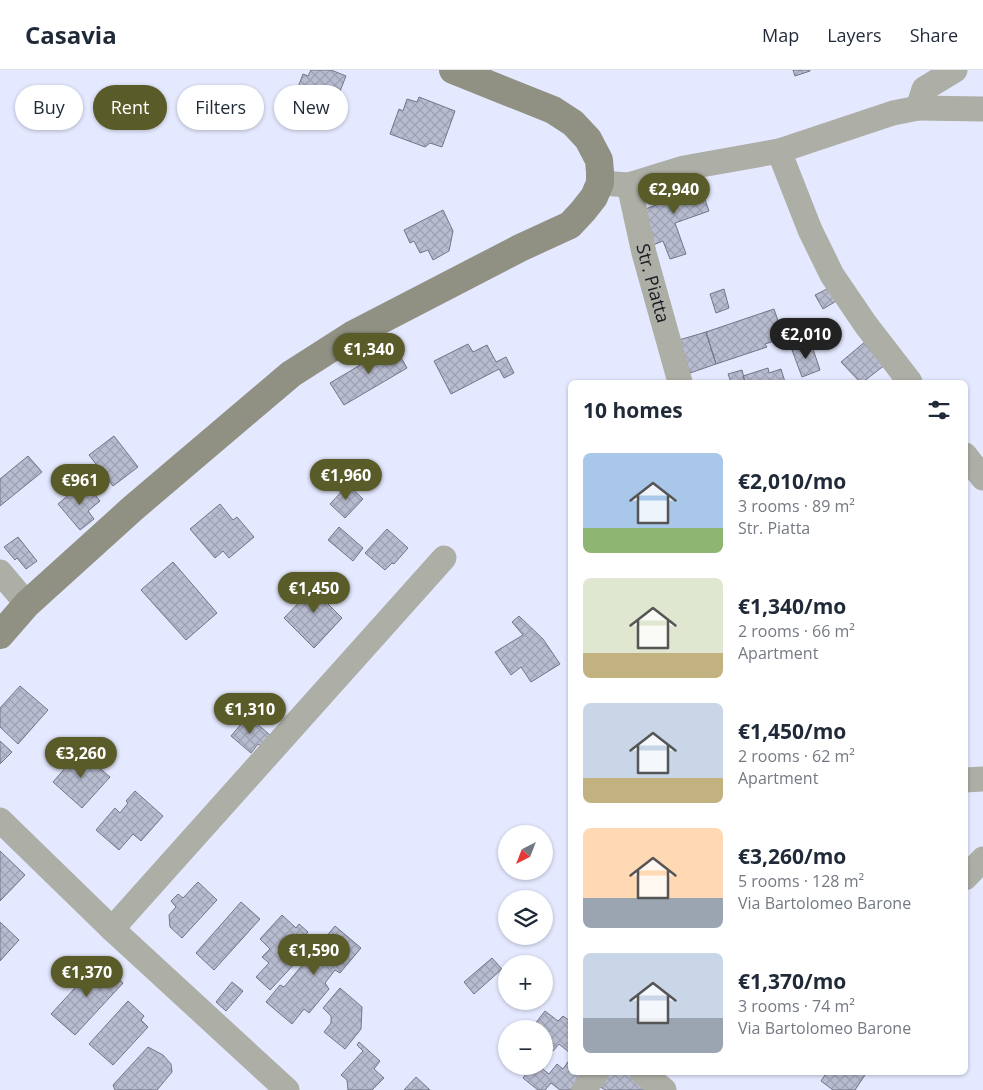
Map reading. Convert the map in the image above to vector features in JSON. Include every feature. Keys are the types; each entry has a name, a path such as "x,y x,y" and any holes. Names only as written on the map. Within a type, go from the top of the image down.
{"main road":[{"path":"0,635 27,604 132,509 291,374 352,335 520,248 570,225 583,211 594,197 600,183 599,160 588,139 572,123 554,110 453,70"}],"street":[{"path":"918,108 924,88 955,70"},
{"path":"600,183 629,185 684,168 779,151 893,113 918,108 983,109"},
{"path":"779,151 810,230 832,275 866,325 908,380"},
{"name":"Str. Piatta","path":"629,185 644,253 679,380"},
{"path":"968,459 983,478"},
{"path":"112,929 444,558"},
{"path":"0,572 27,604"},
{"path":"968,780 983,779"},
{"path":"0,820 112,929 287,1090"},
{"path":"968,875 983,859"},
{"path":"584,1090 595,1075"},
{"path":"646,1075 664,1090"}],"building":[{"path":"311,70 331,70 346,76 342,85 299,85 303,74 308,76"},
{"path":"793,70 810,70 810,71 795,76"},
{"path":"419,97 455,111 442,147 430,143 425,147 390,134 399,109 403,111 407,99 417,102"},
{"path":"697,177 709,211 675,223 686,254 670,259 663,241 653,245 640,211 667,201 663,189"},
{"path":"443,210 453,231 449,251 433,260 428,250 420,253 414,241 410,243 404,230"},
{"path":"831,287 838,300 823,309 815,295"},
{"path":"724,289 729,308 716,313 710,294"},
{"path":"774,309 784,338 765,344 767,347 716,364 706,332"},
{"path":"706,332 716,364 690,373 679,340"},
{"path":"866,341 886,364 866,380 858,380 841,362"},
{"path":"811,343 820,370 802,377 792,350"},
{"path":"468,344 473,352 487,345 496,362 506,357 514,373 504,378 499,369 451,394 434,361"},
{"path":"394,345 407,368 344,405 330,383"},
{"path":"768,368 769,373 781,369 784,380 744,380 743,376"},
{"path":"742,370 744,380 730,380 728,374"},
{"path":"114,436 138,467 113,486 89,455"},
{"path":"28,456 42,472 0,506 0,479"},
{"path":"84,482 100,501 88,511 94,519 80,530 58,504"},
{"path":"348,485 363,499 345,518 330,504"},
{"path":"220,504 233,520 237,517 254,537 229,558 223,551 215,558 190,529"},
{"path":"339,527 363,548 353,561 328,540"},
{"path":"387,529 408,548 394,564 392,563 385,570 365,553"},
{"path":"18,537 37,561 26,569 4,547"},
{"path":"173,562 217,613 186,640 141,590"},
{"path":"313,573 330,590 322,598 342,618 314,648 284,618 312,589 305,582"},
{"path":"519,616 543,639 560,664 531,682 521,667 511,675 495,652 523,635 512,622"},
{"path":"20,686 48,710 18,744 0,727 0,708"},
{"path":"248,716 270,735 261,746 258,744 251,753 231,736"},
{"path":"0,741 12,752 0,764"},
{"path":"80,751 110,777 82,808 53,782"},
{"path":"135,791 163,816 141,841 133,834 119,850 96,830 115,808 120,813 128,803 126,801"},
{"path":"0,851 25,875 0,901"},
{"path":"198,882 217,900 182,938 170,927 169,915 176,907 171,901 178,894 183,898"},
{"path":"241,902 260,919 214,970 196,953"},
{"path":"282,915 296,928 299,924 308,932 304,937 313,944 270,990 256,977 269,963 262,957 270,949 260,939"},
{"path":"0,922 19,940 0,961"},
{"path":"335,926 361,948 340,973 335,970 325,983 329,989 309,1013 304,1009 292,1024 266,1002 280,985 284,987"},
{"path":"492,958 498,965 498,973 474,994 464,982"},
{"path":"99,962 123,983 75,1035 51,1014"},
{"path":"232,982 243,991 226,1011 216,1002"},
{"path":"340,988 362,1007 361,1029 345,1049 324,1032 331,1023 331,1016 323,1008"},
{"path":"128,1001 144,1016 141,1020 148,1027 113,1065 89,1044"},
{"path":"545,1011 558,1021 563,1016 568,1020 568,1051 559,1044 553,1051 553,1020 538,1020"},
{"path":"359,1042 380,1061 374,1069 384,1078 372,1090 348,1090 347,1080 341,1075 363,1051 357,1045"},
{"path":"148,1047 163,1055 171,1064 172,1072 157,1090 115,1090 113,1085"},
{"path":"568,1062 568,1075 590,1075 578,1090 560,1090 551,1083 545,1090 538,1090 523,1078 525,1075 553,1075 553,1069 557,1064 563,1069"},
{"path":"607,1075 634,1075 653,1090 605,1090 599,1086"},
{"path":"825,1075 865,1075 855,1090 833,1090 821,1081"},
{"path":"416,1077 430,1090 404,1090"}]}
